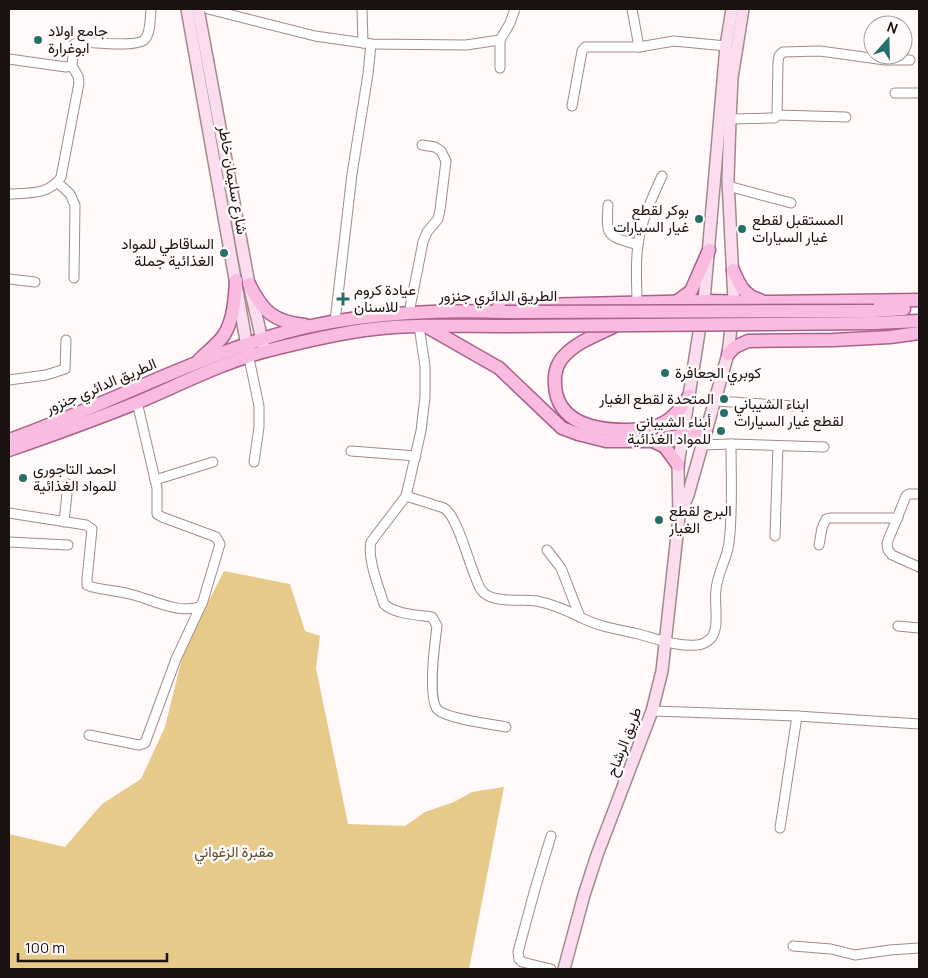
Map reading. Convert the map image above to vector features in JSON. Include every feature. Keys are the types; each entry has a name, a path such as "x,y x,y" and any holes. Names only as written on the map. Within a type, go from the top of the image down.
{"main road":[{"name":"شارع سليمان خاطر","path":"187,9 249,358"},
{"name":"شارع سليمان خاطر","path":"198,9 249,284 264,352"},
{"path":"679,518 678,465 704,301 726,46 732,9"},
{"path":"679,518 688,495 728,354 734,301 728,186 730,119 732,78 743,9"},
{"path":"676,302 691,291 709,250"},
{"path":"733,270 741,288 746,293 755,299 770,302"},
{"path":"195,364 223,336 228,327 235,301 236,280"},
{"path":"249,284 258,301 274,316 289,323 313,325"},
{"path":"445,312 499,306 704,301 919,300"},
{"name":"الطريق الدائري جنزور","path":"9,450 70,429 208,371 264,352 373,329 423,326 615,326 874,317 919,308"},
{"name":"الطريق الدائري جنزور","path":"9,440 51,425 195,364 248,344 313,325 335,321 409,312 874,317 919,321"},
{"path":"423,326 499,368 562,428 578,434 606,441 653,440 706,431"},
{"path":"615,326 573,348 559,362 554,375 555,387 558,401 570,417 590,427 613,430 650,428 672,417 689,396"},
{"path":"728,354 735,347 748,341 858,339 919,333"},
{"path":"653,440 665,447 678,465"},
{"name":"طريق الرشاح","path":"564,969 597,855 652,711 662,671 679,518"}],"street":[{"path":"9,194 33,193 45,190 58,182 61,176 78,83 78,76 72,66 74,44 80,42 114,44 142,42 146,39 149,31 151,9"},
{"path":"208,9 306,34 367,43 466,45 500,40"},
{"path":"335,321 352,174 368,74 367,43 362,9"},
{"path":"500,68 500,40 510,23 515,9"},
{"path":"632,9 639,47"},
{"path":"572,106 584,47 639,47 674,41 726,46"},
{"path":"777,115 778,62 779,56 783,52 820,51 863,57"},
{"path":"9,59 66,67 72,66"},
{"path":"895,93 919,93"},
{"path":"730,119 775,118 777,115 846,117"},
{"path":"409,312 423,242 438,219 445,178 446,161 441,151 435,147 422,145"},
{"path":"637,304 636,267 638,245 652,199 662,176"},
{"path":"58,182 70,194 75,204 74,278"},
{"path":"728,186 791,203"},
{"path":"608,205 606,227 608,232 614,237 638,245"},
{"path":"9,279 35,282"},
{"path":"423,326 425,397 416,456 406,496 375,537 370,548 384,604 389,608 432,618 437,626 433,662 434,704 439,711 449,716 506,727"},
{"path":"9,380 46,375 65,369 66,340"},
{"path":"249,358 258,406 259,427 254,462"},
{"path":"716,401 793,406"},
{"path":"89,735 139,745 145,742 176,659 203,600 220,544 216,537 157,514 157,488 137,402"},
{"path":"406,496 449,511 467,559 483,593 491,597 536,601 552,605 608,628 666,642 698,645 706,643 715,633 714,604 716,588 729,545 731,444"},
{"path":"702,445 824,447"},
{"path":"774,536 778,446"},
{"path":"351,451 416,456"},
{"path":"154,480 213,462"},
{"path":"64,522 68,484"},
{"path":"919,494 909,494 906,496 887,543 888,550 892,554 919,567"},
{"path":"9,513 86,525 92,529 87,579 89,586 131,594 172,606 199,607"},
{"path":"819,544 822,528 826,520 830,518 898,518"},
{"path":"9,542 68,545"},
{"path":"547,550 561,568 580,617"},
{"path":"898,626 919,628"},
{"path":"652,711 797,716 919,724"},
{"path":"780,828 797,716"},
{"path":"551,836 534,889 518,952 519,959 522,962 551,969"},
{"path":"793,946 831,949 855,955 919,948"}],"green space":[{"name":"مقبرة الزغواني","path":"224,571 290,584 305,631 320,636 316,668 348,824 405,826 425,812 454,802 472,792 504,787 469,969 9,969 9,834 65,847 102,804 141,779 165,727 184,650"}],"place":[{"name":"جامع اولاد ابوغرارة","path":"38,40"},
{"name":"بوكر لقطع غيار السيارات","path":"699,219"},
{"name":"المستقبل لقطع غيار السيارات","path":"742,229"},
{"name":"الساقاطي للمواد الغذائية جملة","path":"224,253"},
{"name":"عيادة كروم للاسنان","path":"343,299"},
{"name":"كوبري الجعافرة","path":"665,373"},
{"name":"المتحدة لقطع الغيار","path":"724,399"},
{"name":"ابناء الشيباني لقطع غيار السيارات","path":"724,413"},
{"name":"أبناء الشيباني للمواد الغذائية","path":"721,431"},
{"name":"احمد التاجوري للمواد الغذائية","path":"23,478"},
{"name":"البرج لقطع الغيار","path":"659,520"}]}
